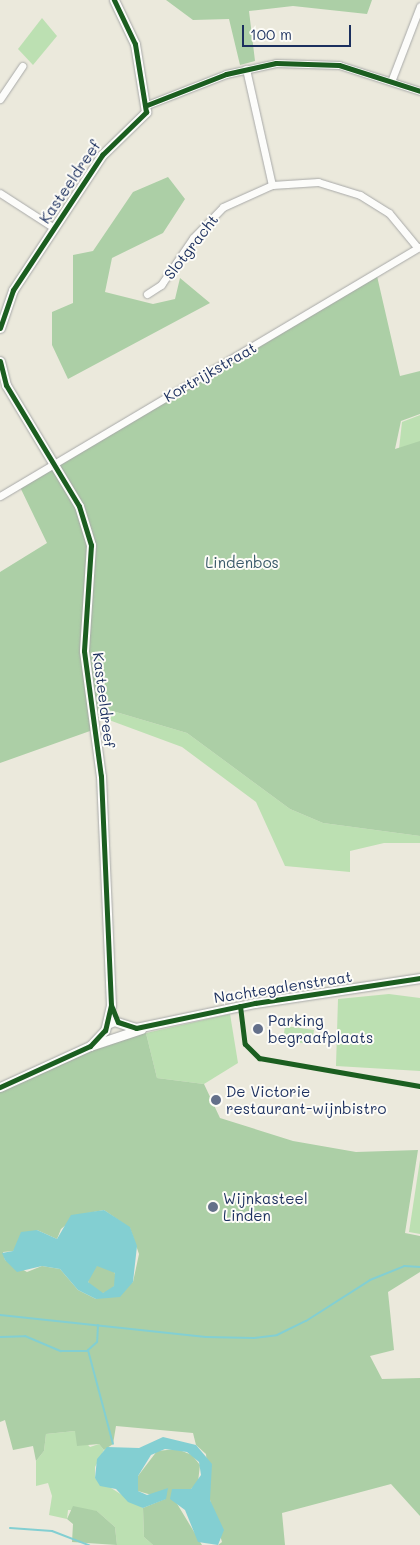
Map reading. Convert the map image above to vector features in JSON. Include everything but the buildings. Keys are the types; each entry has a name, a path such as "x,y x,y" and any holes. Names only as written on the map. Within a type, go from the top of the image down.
{"street":[{"path":"114,0 135,44 138,77 147,105 246,69 307,62 366,70 420,91"},
{"path":"392,79 420,6"},
{"path":"0,98 22,66"},
{"path":"246,69 272,185"},
{"name":"Kasteeldreef","path":"0,328 13,290 106,150 146,112 147,105"},
{"name":"Slotgracht","path":"148,294 161,285 194,238 223,207 272,185 318,182 360,195 389,213 419,248"},
{"path":"0,193 54,228"},
{"name":"Kortrijkstraat","path":"0,496 419,248"},
{"name":"Kasteeldreef","path":"0,361 3,387 53,464 84,519 92,556 84,651 101,776 111,1005 108,1030"},
{"name":"Nachtegalenstraat","path":"0,1087 90,1046 108,1030 120,1027 150,1025 420,978"},
{"name":"Kasteeldreef","path":"111,1005 120,1027"},
{"name":"Nachtegalenstraat","path":"108,1030 120,1027"}],"green space":[{"path":"166,0 372,0 367,14 293,6 249,11 255,61 240,65 229,19 193,20"},
{"path":"42,18 57,36 33,65 18,49"},
{"path":"168,177 185,199 163,233 112,258 105,292 153,304 175,299 180,278 210,303 68,379 52,345 52,312 73,303 73,255 93,251 133,192"},
{"name":"Lindenbos","path":"377,276 400,376 420,371 420,414 401,421 395,449 420,441 420,836 323,823 290,809 187,733 99,707 90,731 0,763 0,572 47,543 20,487"},
{"path":"420,415 420,443 399,449 402,422"},
{"path":"99,707 187,733 290,809 323,823 420,836 420,843 384,843 350,851 350,872 285,866 256,802 182,747 109,720"},
{"path":"389,994 420,998 420,1071 336,1066 338,999"},
{"path":"230,1014 238,1063 204,1084 157,1078 146,1033"},
{"path":"285,1026 314,1030 312,1044 283,1041"},
{"path":"146,1033 157,1078 204,1084 220,1118 293,1141 356,1152 418,1150 405,1233 420,1236 420,1272 388,1292 394,1350 370,1356 382,1379 420,1378 420,1516 391,1484 282,1513 285,1545 218,1545 222,1542 210,1500 206,1454 196,1445 193,1433 116,1426 113,1444 104,1450 99,1444 77,1446 75,1431 46,1434 44,1451 36,1461 33,1446 13,1450 5,1420 0,1422 0,1092 117,1039","holes":["104,1210 130,1228 139,1254 133,1282 96,1299 78,1290 60,1269 42,1266 27,1272 5,1260 3,1252 13,1251 37,1230 57,1239 61,1229 78,1215"]},
{"path":"420,1160 420,1234 409,1232"},
{"path":"102,1265 112,1269 116,1279 112,1289 102,1293 92,1289 88,1279 92,1269"},
{"path":"75,1431 90,1447 99,1444 104,1450 95,1467 95,1478 143,1508 144,1537 153,1545 117,1545 115,1527 97,1511 68,1510 67,1519 49,1515 52,1496 48,1483 36,1486 36,1461 44,1451 46,1434"},
{"path":"177,1449 192,1455 200,1465 198,1482 191,1489 178,1491 176,1502 202,1545 153,1545 144,1537 143,1508 165,1499 138,1491 138,1476 157,1451"},
{"path":"73,1506 97,1511 115,1527 117,1545 72,1542 73,1524 67,1519"}],"water":[{"path":"104,1210 130,1227 137,1246 133,1282 120,1297 96,1299 78,1290 60,1269 42,1266 17,1272 5,1260 2,1253 13,1251 21,1232 37,1230 57,1239 71,1215","holes":["97,1266 115,1273 114,1286 103,1293 88,1282"]},
{"path":"163,1437 196,1445 212,1464 210,1500 224,1530 218,1545 198,1542 185,1510 170,1499 172,1489 191,1489 201,1475 199,1462 187,1452 165,1449 151,1455 138,1476 138,1491 147,1495 168,1488 166,1499 143,1508 128,1502 116,1489 100,1486 95,1478 97,1459 107,1447 139,1448"}],"waterway":[{"path":"0,1315 206,1337 254,1338 277,1335 306,1321 370,1280 404,1266 420,1267"},
{"path":"98,1325 97,1342 88,1350 113,1444"},
{"path":"0,1337 25,1336 61,1351 87,1351"},
{"path":"10,1528 52,1531 89,1545"}],"cycle path":[{"path":"0,328 13,290 102,155 146,112 135,44 114,0"},
{"path":"147,105 226,74 276,63 339,65 420,91"},
{"path":"0,361 6,385 79,506 91,545 84,651 101,776 111,1005 105,1030 90,1046 0,1087"},
{"path":"111,1005 118,1022 136,1028 255,1003 420,978"},
{"path":"240,1006 245,1044 259,1058 420,1086"}],"place":[{"name":"Parking begraafplaats","path":"258,1029"},
{"name":"De Victorie restaurant-wijnbistro","path":"216,1100"},
{"name":"Wijnkasteel Linden","path":"213,1207"}]}
